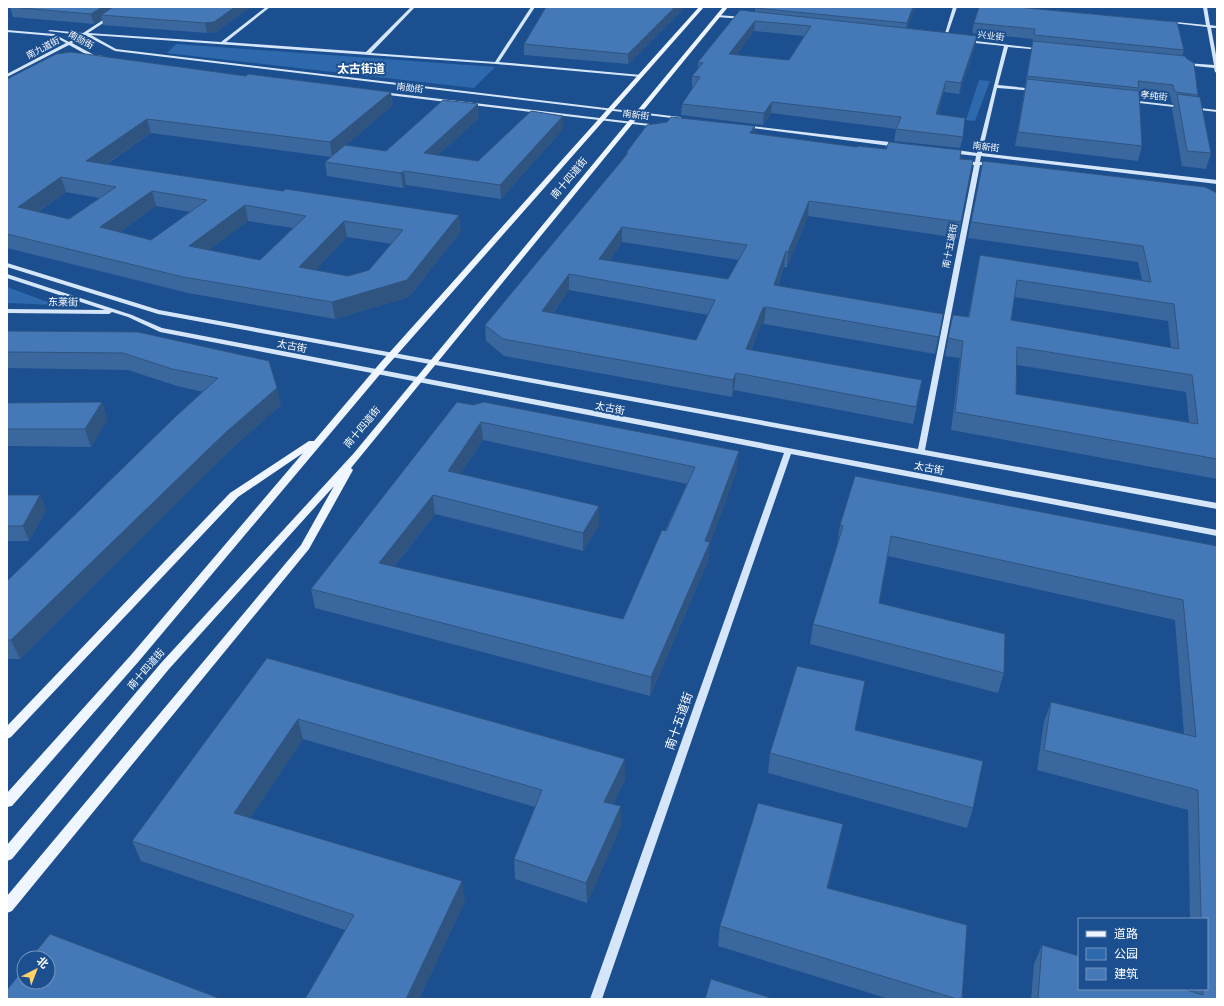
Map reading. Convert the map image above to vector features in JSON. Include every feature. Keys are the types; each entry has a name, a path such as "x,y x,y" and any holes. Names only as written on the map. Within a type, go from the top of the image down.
{"main road":[{"name":"南九道街","path":"7,76 70,43 126,7"},
{"path":"221,44 268,7"},
{"path":"367,54 413,7"},
{"path":"496,63 533,7"},
{"path":"7,802 135,658 377,373 702,7"},
{"name":"南十四道街","path":"7,855 165,666 356,454 418,381 631,123 717,16 726,7"},
{"path":"944,39 955,7"},
{"path":"1205,7 1217,72"},
{"path":"717,16 748,19"},
{"path":"1160,22 1217,27"},
{"name":"南勋街","path":"7,27 85,34 496,63 641,76"},
{"name":"南勋街","path":"7,31 54,35 93,56 109,58"},
{"name":"南勋街","path":"85,34 115,50 610,110"},
{"path":"937,38 952,40"},
{"name":"兴业街","path":"960,41 1045,49"},
{"name":"南十五道街","path":"921,452 977,164 1006,45"},
{"path":"1177,63 1216,67"},
{"path":"995,86 1042,91"},
{"name":"南勋街","path":"376,92 602,119"},
{"name":"孝纯街","path":"1122,100 1217,111"},
{"name":"南新街","path":"610,110 686,119"},
{"name":"南新街","path":"602,119 663,126"},
{"path":"742,126 908,146"},
{"name":"南新街","path":"948,151 1217,182"},
{"name":"南新街","path":"954,161 1001,166"},
{"name":"太古街","path":"7,265 158,312 1217,506"},
{"name":"太古街","path":"7,276 118,312 160,330 418,381 1217,533"},
{"name":"东莱街","path":"7,311 118,312"},
{"path":"7,734 234,494 322,436"},
{"name":"南十五道街","path":"596,999 788,451"},
{"path":"7,908 305,547 356,454"}],"green space":[{"path":"176,44 495,67 474,88 167,53"},
{"path":"979,80 990,81 975,121 966,120"},
{"path":"7,287 56,305 7,303"}],"building":[{"path":"10,7 102,7 91,14"},
{"path":"113,7 235,7 214,22 205,23 101,15"},
{"path":"546,7 675,7 628,54 524,44"},
{"path":"913,7 907,23 755,8"},
{"path":"979,7 1017,7 1177,22 1184,50 1034,35 1035,29 974,23"},
{"path":"740,10 977,36 961,83 946,81 936,114 965,118 963,137 896,129 901,117 772,102 764,113 682,104 700,77 692,76 703,63 698,62","holes":["755,21 811,26 789,60 729,54"]},
{"path":"1033,41 1185,56 1194,63 1198,95 1175,92 1173,85 1138,81 1139,88 1027,76"},
{"path":"71,52 246,76 248,74 391,92 330,142 147,119 86,161 283,191 286,189 459,215 407,280 332,302 183,277 7,234 7,79 56,54","holes":["61,177 116,187 69,219 18,207","152,191 207,200 151,240 100,227","245,205 306,216 260,260 189,246","344,221 403,230 369,270 348,276 299,267"]},
{"path":"1027,79 1139,91 1142,146 1018,132"},
{"path":"1177,94 1200,97 1211,153 1187,151"},
{"path":"443,100 478,104 424,153 478,161 531,111 563,116 500,185 404,171 401,173 325,162 345,145 386,151"},
{"path":"671,117 755,126 750,133 857,147 886,149 889,142 961,150 960,159 973,160 961,222 809,201 788,252 786,251 774,285 943,314 939,337 766,307 763,308 746,349 922,380 916,407 736,373 733,380 503,339 485,325 628,153 626,153 647,125 667,122","holes":["622,227 747,245 728,279 599,259","569,274 715,300 696,340 542,311"]},
{"path":"983,161 1205,187 1217,193 1217,459 955,412 963,341 948,338 953,315 969,317 980,255 1151,282 1143,246 971,222","holes":["1017,280 1174,304 1179,349 1011,320","1017,347 1192,375 1198,424 1016,394"]},
{"path":"7,331 138,332 269,361 277,388 225,433 11,640 7,640 7,581 175,417 218,378 172,369 123,353 7,352"},
{"path":"102,402 85,429 7,429 7,403"},
{"path":"457,402 473,405 484,402 739,451 705,541 710,542 651,677 311,589","holes":["481,422 695,467 666,531 662,530 623,619 379,563 433,495 583,533 599,506 448,471"]},
{"path":"855,476 1217,546 1217,999 1038,999 1042,945 1078,956 1078,990 1187,990 1203,995 1203,990 1208,990 1208,918 1201,918 1198,790 1044,750 1051,702 1196,737 1183,600 891,536 879,603 1005,634 1004,673 813,624 843,526 840,525"},
{"path":"7,495 40,495 23,526 7,526"},
{"path":"267,658 625,759 604,802 621,806 586,883 514,859 542,790 298,719 234,813 462,881 406,999 305,999 354,915 132,841"},
{"path":"797,666 865,681 855,730 983,761 973,808 770,753"},
{"path":"758,803 843,824 827,888 967,925 962,999 957,999 720,926"},
{"path":"50,934 221,999 7,999 7,990 16,978 16,990 56,990 56,950 37,950"},
{"path":"711,979 774,999 705,999"}],"district":[{"name":"太古街道","path":"361,69"}]}
